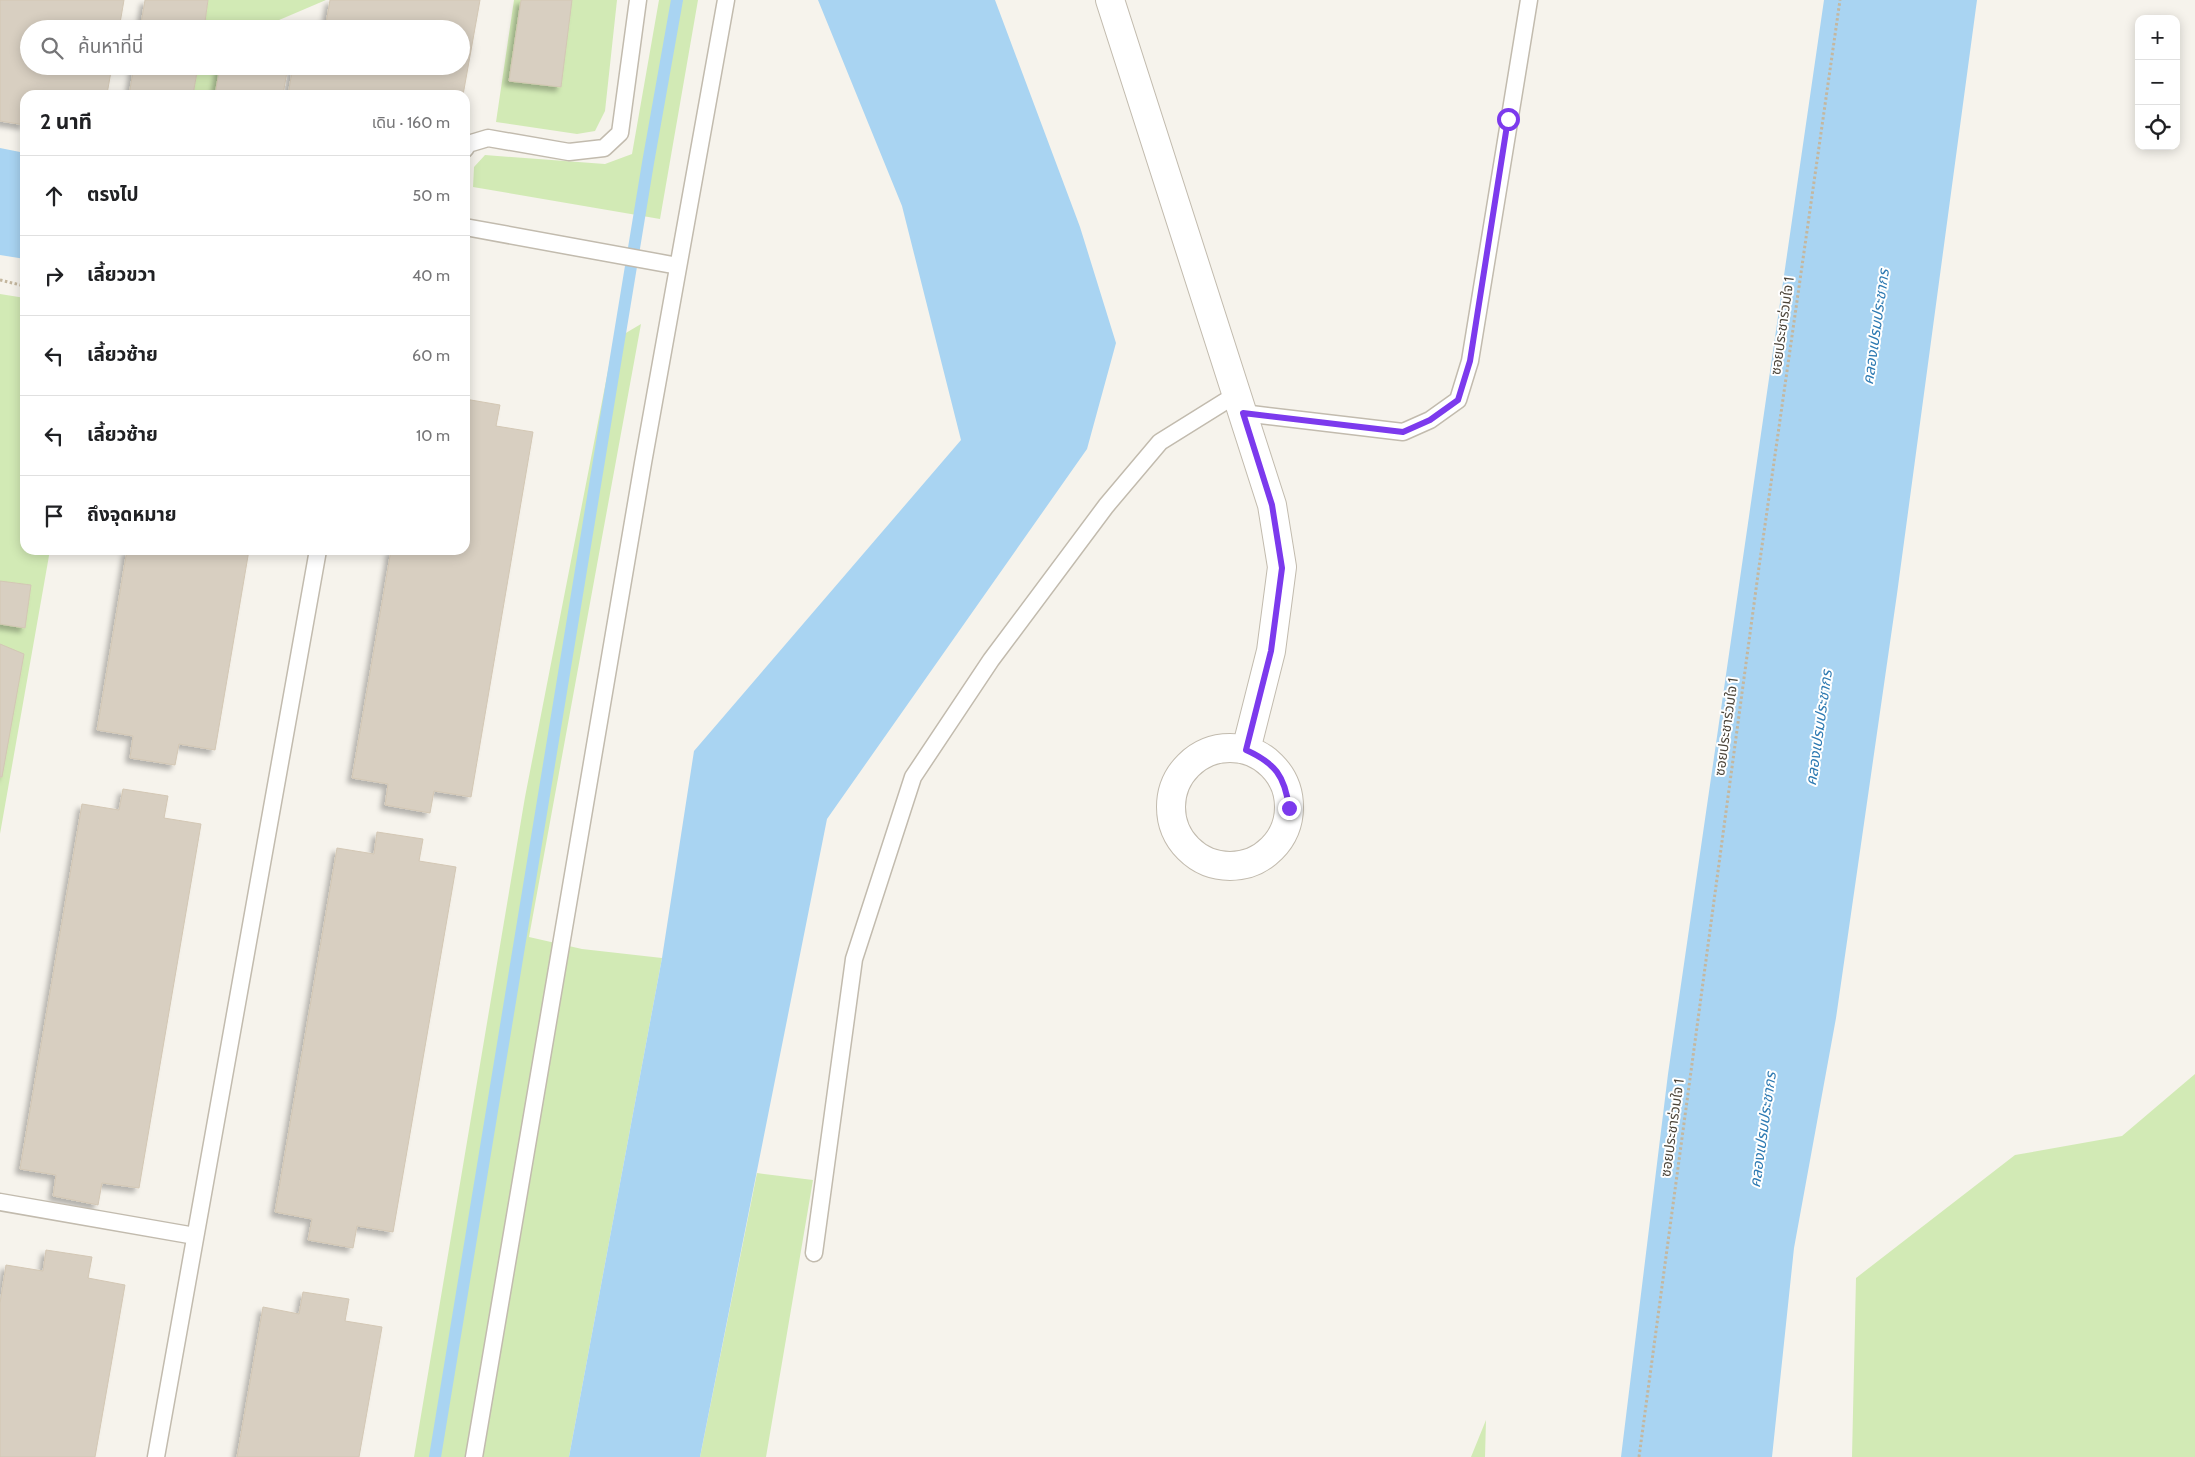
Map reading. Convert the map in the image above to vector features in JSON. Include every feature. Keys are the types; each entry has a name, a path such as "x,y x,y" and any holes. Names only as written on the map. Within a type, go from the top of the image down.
{"street":[{"path":"1110,0 1272,505 1282,568 1271,651 1246,750"},
{"path":"1226,747 1246,750 1264,758 1278,772 1287,790 1289,808 1286,828 1275,845 1260,858 1242,865 1222,866 1203,860 1188,849 1176,833 1171,814 1172,795 1179,777 1191,762 1208,752 1226,747"}],"lane":[{"path":"470,143 488,138 569,152 604,148 620,133 638,0"},
{"path":"474,1457 639,482 726,0"},
{"path":"814,1253 854,958 913,777 991,660 1118,492 1160,442 1240,403 1403,432 1430,420 1458,400 1470,361 1529,0"},
{"path":"470,228 678,266"},
{"path":"156,1457 317,555"},
{"path":"0,1202 195,1236"}],"path":[{"name":"ซอยประชาร่วมใจ 1","path":"1639,1457 1758,576 1840,0"},
{"path":"0,280 20,285"}],"green space":[{"path":"208,0 326,0 279,20 205,20"},
{"path":"514,0 617,0 605,111 595,131 577,134 496,122"},
{"path":"659,0 698,0 660,219 473,187 474,167 485,155 605,164 632,154"},
{"path":"196,75 242,75 241,90 194,90"},
{"path":"0,294 20,297 20,555 49,555 0,834"},
{"path":"641,324 529,937 582,949 662,958 569,1457 414,1457 525,797 614,340"},
{"path":"2195,1074 2195,1457 1852,1457 1856,1278 2015,1155 2122,1136"},
{"path":"757,1173 813,1180 766,1457 700,1457"},
{"path":"1486,1420 1485,1457 1471,1457"}],"water":[{"path":"818,0 995,0 1080,227 1116,343 1087,449 827,819 700,1457 569,1457 662,958 694,751 961,440 902,206"},
{"name":"คลองเปรมประชากร","path":"1824,0 1977,0 1897,594 1836,1018 1794,1248 1772,1457 1621,1457 1668,1074"},
{"path":"0,148 20,152 20,258 0,255"}],"building":[{"path":"0,0 124,0 121,20 20,20 20,75 110,75 108,90 20,90 20,124 0,121"},
{"path":"145,0 208,0 205,20 142,20"},
{"path":"330,0 480,0 470,56 470,20 327,20"},
{"path":"521,0 572,0 561,87 509,81"},
{"path":"132,75 196,75 194,90 130,90"},
{"path":"218,75 286,75 284,90 216,90"},
{"path":"291,75 467,75 464,90 289,90"},
{"path":"470,400 500,405 496,426 533,432 471,797 434,791 430,813 385,805 388,784 352,778 390,555 470,555"},
{"path":"126,555 248,555 215,750 179,744 175,765 130,758 133,736 97,730"},
{"path":"0,581 31,585 25,628 0,624"},
{"path":"0,644 24,654 2,777 0,777"},
{"path":"123,789 168,796 164,818 201,824 139,1188 102,1183 98,1205 53,1196 56,1175 20,1169 82,804 119,810"},
{"path":"377,832 423,839 419,861 456,867 393,1232 357,1226 353,1248 308,1240 312,1219 275,1212 337,848 374,854"},
{"path":"46,1250 92,1257 88,1278 125,1285 95,1457 0,1457 0,1303 6,1265 43,1271"},
{"path":"303,1292 349,1299 345,1321 382,1327 359,1457 237,1457 263,1307 299,1314"}],"waterway":[{"path":"435,1457 648,163 677,0"}],"route":[{"path":"1289,808 1287,790 1278,772 1264,758 1246,750 1271,651 1282,568 1272,505 1243,413 1403,432 1430,420 1458,400 1470,361 1508,119"}]}
